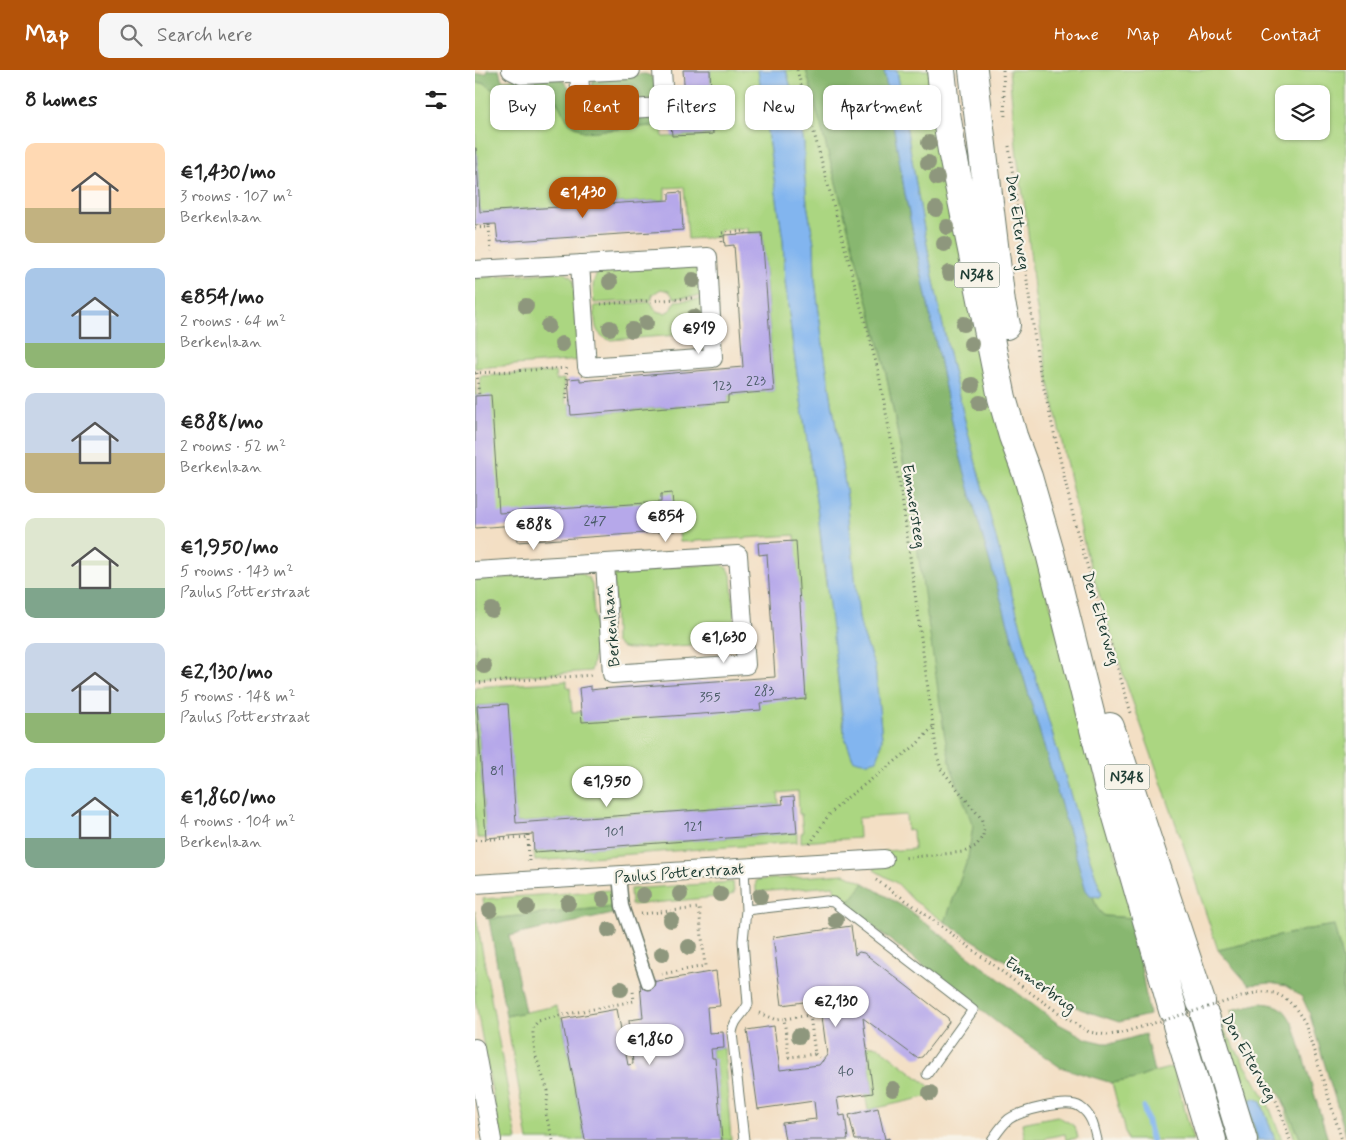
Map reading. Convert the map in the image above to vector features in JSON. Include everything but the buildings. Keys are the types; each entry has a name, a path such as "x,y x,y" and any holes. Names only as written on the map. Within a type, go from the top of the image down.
{"main road":[{"name":"Den Elterweg","path":"941,70 952,151 1002,398 1050,553 1109,789 1212,1140"},
{"name":"Den Elterweg","path":"973,70 1001,303 1015,374 1028,477"},
{"name":"Den Elterweg","path":"1050,553 1131,788 1212,1005 1243,1140"}],"street":[{"path":"511,70 521,75 631,70"},
{"path":"579,73 580,94 586,106 595,112 663,106 662,70"},
{"path":"475,270 708,256 713,358 587,367 580,264"},
{"name":"Berkenlaan","path":"475,571 605,563 738,555 746,665 613,674 605,563"},
{"name":"Paulus Potterstraat","path":"475,884 884,859"},
{"path":"619,875 622,906 648,983"},
{"path":"475,1048 491,1140"}],"lane":[{"path":"744,868 747,910 743,941 748,999 747,1008 735,1020 732,1033 744,1140"},
{"path":"747,910 826,901 833,902 973,1010 927,1074"},
{"path":"991,1140 1009,1120 1032,1110 1062,1104 1078,1105 1087,1112 1093,1123 1097,1140"}],"path":[{"name":"Emmersteeg","path":"797,70 878,370 902,498 937,755 941,769 981,818 984,826 983,836 976,846 964,852 884,859"},
{"path":"1003,70 1005,119"},
{"name":"Den Elterweg","path":"1008,139 1038,363 1076,528 1133,721"},
{"path":"475,228 489,226 492,256"},
{"path":"722,242 721,233 745,231 746,234"},
{"path":"583,305 710,298"},
{"path":"479,396 476,373 587,367"},
{"path":"565,368 567,401 570,401"},
{"path":"475,682 613,674"},
{"path":"810,845 828,816 843,800 916,745 933,727"},
{"path":"475,840 527,836 529,865"},
{"name":"Emmerbrug","path":"875,879 1028,991 1089,1032 1109,1035 1121,1033 1256,992 1263,991 1282,996 1298,1010 1305,1023 1342,1140"},
{"path":"815,1005 810,1015 815,1054 823,1061"},
{"path":"747,1008 776,1020 810,1015"},
{"path":"784,1019 789,1057 815,1054"},
{"path":"538,1021 534,1026 533,1042 535,1054 548,1091 546,1115 553,1140"},
{"name":"Den Elterweg","path":"1241,1046 1250,1062 1271,1090 1290,1140"}],"green space":[{"path":"487,70 499,70 502,80 533,77 561,79 568,85 565,85 565,116 555,99 555,85 490,85 490,88 485,83 475,83 475,74 487,73"},
{"path":"710,70 758,70 760,85 745,85 745,130 767,130 783,240 785,281 793,347 832,622 841,713 845,737 853,759 880,752 882,738 875,667 859,618 847,497 822,338 815,279 814,243 807,204 802,130 813,130 813,96 884,363 973,826 968,858 945,922 913,900 898,884 874,870 884,851 914,849 913,831 907,830 906,815 858,818 859,838 801,842 801,833 803,833 801,814 799,814 798,791 778,793 779,804 516,823 507,704 477,706 486,838 477,838 475,814 475,687 567,681 567,687 570,688 572,712 805,699 795,535 680,542 677,512 475,526 475,377 476,395 480,396 480,376 555,372 556,380 564,379 566,403 570,404 571,415 728,402 728,395 774,391 762,233 748,233 748,228 719,230 719,237 688,239 684,187 665,188 665,200 480,212 475,125 475,83 485,83 490,86 490,130 555,130 555,99 565,116 565,130 581,130 584,132 639,130 639,127 649,126 649,130 662,130 663,137 714,134 714,130 735,130 735,85 711,85"},
{"path":"786,70 806,70 810,85 790,85"},
{"path":"806,70 884,70 887,85 823,85 823,130 894,130 905,194 956,440 978,521 1086,890 1093,896 1098,910 1105,916 1133,918 1149,1015 1119,1022 1080,1009 945,922 968,858 973,826 951,767 944,732 910,497 884,363 813,96 813,85 810,85"},
{"path":"897,70 933,70 936,85 899,85"},
{"path":"1009,70 1346,70 1346,1002 1343,993 1343,963 1334,925 1218,950 1124,677 1085,548 1049,383 1035,297 1017,156"},
{"path":"645,74 652,77 655,85 649,85 649,100 639,101 639,85 592,85 594,79"},
{"path":"941,107 1047,592 1133,918 1105,916 1098,910 1093,896 1100,897 1102,894 1087,851 985,499 946,342 907,130 941,130"},
{"path":"639,113 649,114 649,126 639,127"},
{"path":"581,130 606,130 584,132"},
{"path":"693,265 700,276 703,296 674,298 669,291 661,289 653,294 651,300 594,303 594,282 599,271"},
{"path":"560,272 567,274 573,279 580,360 475,368 475,278"},
{"path":"703,299 703,323 692,334 610,340 600,334 596,327 594,306 651,302 656,311 665,313 672,309 675,301"},
{"path":"721,564 729,570 731,575 735,627 728,639 720,643 632,649 622,648 615,641 614,575 618,572 624,570"},
{"path":"580,572 589,578 592,585 596,647 591,671 475,679 475,580"},
{"path":"797,833 797,842 535,861 534,852"},
{"path":"845,874 864,883 846,906 835,897 834,886 756,892 756,880"},
{"path":"733,882 734,893 728,896 631,905 630,889"},
{"path":"864,883 907,909 1057,1023 1087,1039 1104,1043 1114,1043 1145,1034 1154,1072 1135,1079 1112,1083 1060,1067 1008,1031 846,906"},
{"path":"610,890 612,907 487,919 483,899"},
{"path":"613,907 613,914 509,936 525,1012 506,1016 489,919"},
{"path":"475,911 517,1140 501,1140 475,999"},
{"path":"1334,925 1343,963 1343,993 1346,1002 1346,1135 1309,1012 1302,997 1286,986 1270,983 1249,985 1218,950"},
{"path":"1261,1003 1278,1006 1285,1011 1294,1026 1328,1140 1301,1140 1282,1098 1234,1021 1231,1010"},
{"path":"556,1006 562,1019 585,1140 528,1140 506,1016"},
{"path":"1220,1020 1267,1101 1282,1140 1275,1140 1261,1102 1247,1103 1258,1140 1250,1140"},
{"path":"867,1045 879,1047 939,1094 868,1110 865,1094 873,1093"},
{"path":"724,1048 731,1140 722,1140 715,1058 712,1058 711,1049"},
{"path":"1173,1067 1193,1140 1127,1140 1112,1083 1135,1079"},
{"path":"1282,1098 1301,1140 1295,1140"},
{"path":"1057,1116 1075,1126 1078,1138 1066,1140 1065,1134 1045,1138 1045,1140 1025,1140 1022,1123"}],"water":[{"path":"758,70 786,70 790,85 760,85"},
{"path":"884,70 897,70 899,85 887,85"},
{"path":"767,130 802,130 807,204 814,243 815,279 822,338 847,497 859,618 875,667 882,738 877,760 871,762 853,759 845,737 818,514 793,347 785,281 783,240"},
{"path":"894,130 907,130 946,342 955,380 1001,558 1087,851 1102,894 1100,897 1091,896 1086,890 978,521 956,440 905,194"},
{"path":"1255,1098 1261,1102 1275,1140 1258,1140 1247,1103"}],"waterway":[{"path":"1144,1108 1152,1140"}]}
